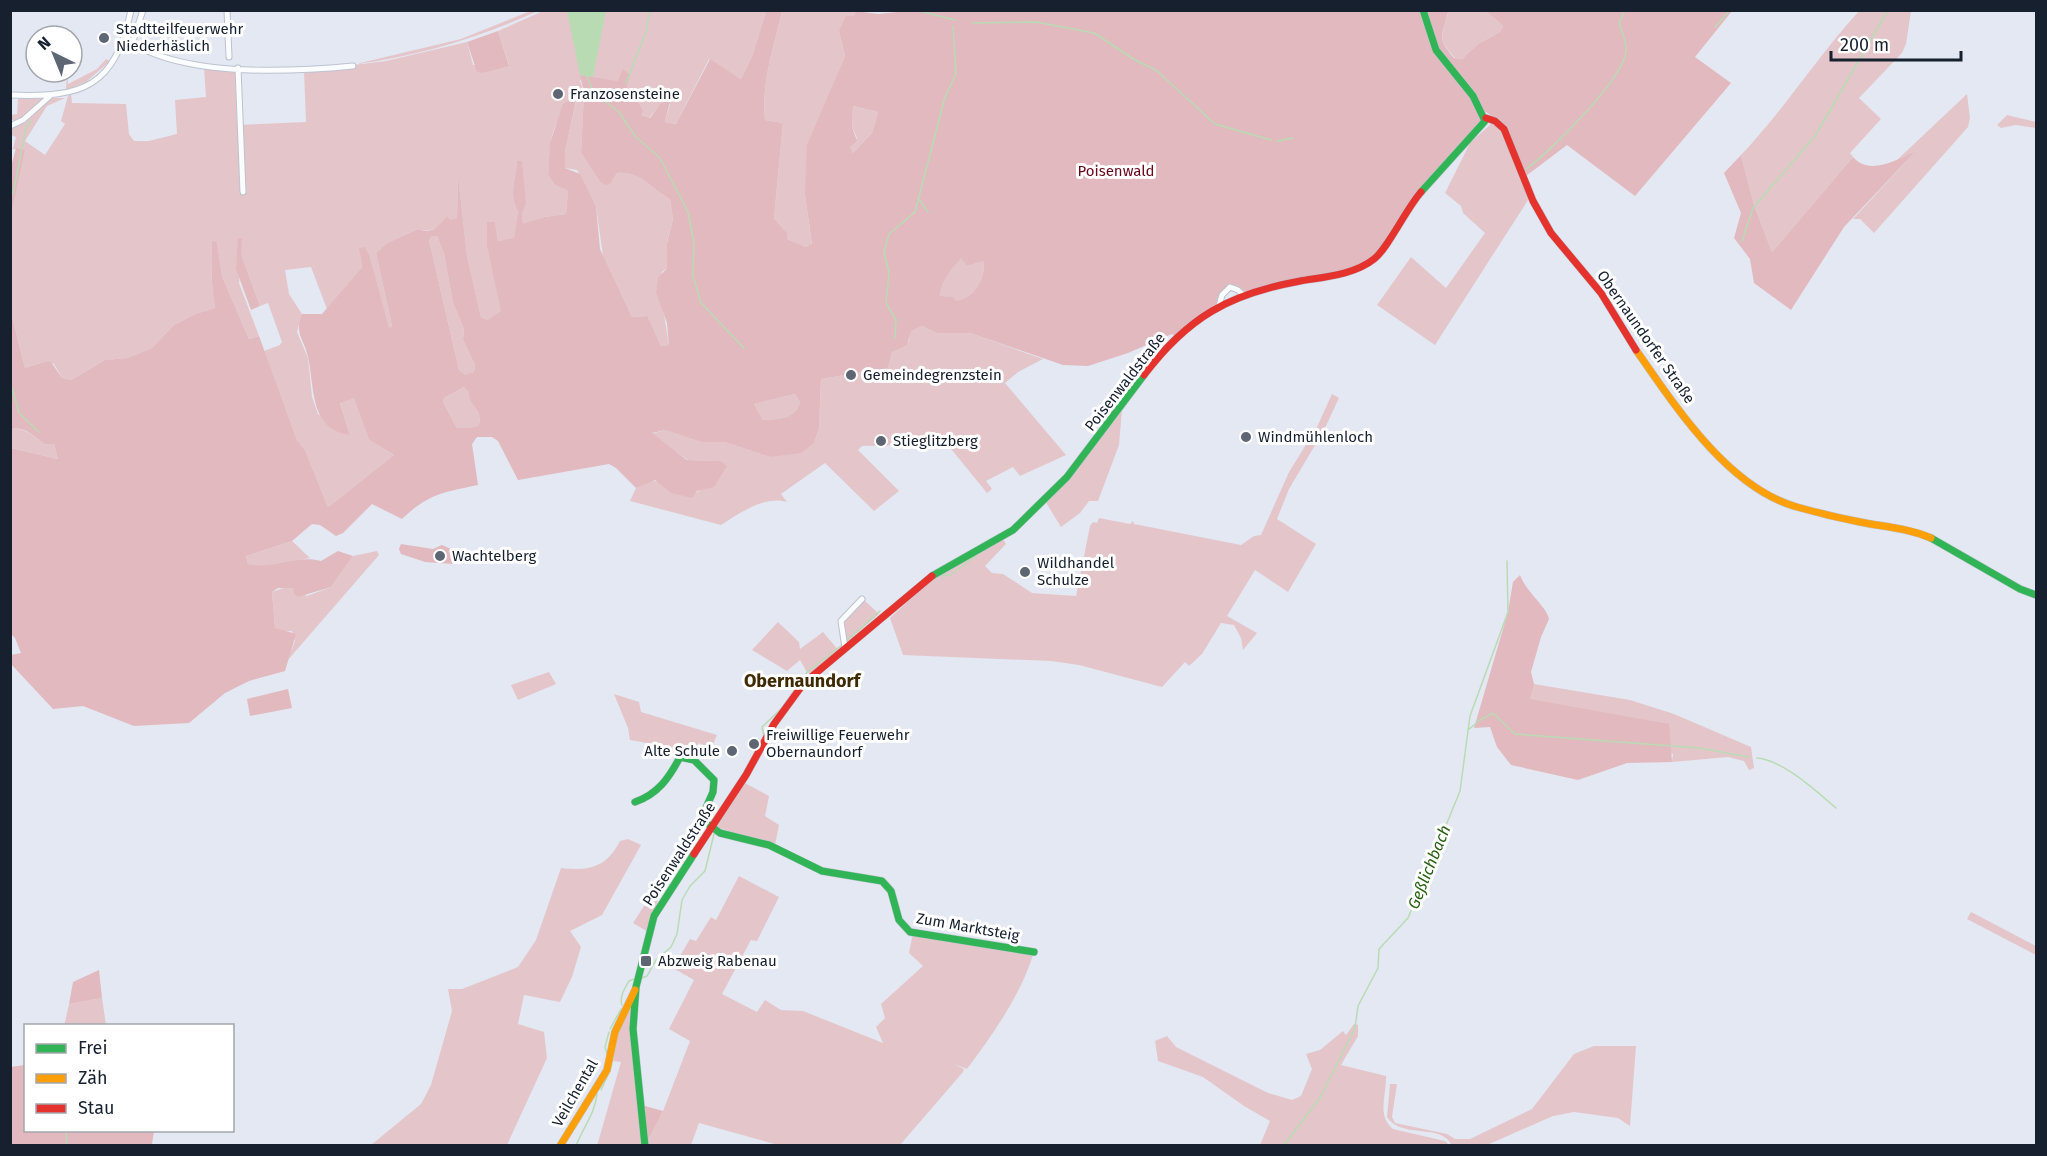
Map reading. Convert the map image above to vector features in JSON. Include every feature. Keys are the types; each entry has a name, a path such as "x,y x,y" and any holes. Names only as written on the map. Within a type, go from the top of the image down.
{"street":[{"path":"10,96 50,96 74,92 86,87 105,72 118,55 125,38 131,10"},
{"path":"132,44 143,10"},
{"path":"227,10 229,57"},
{"name":"Obernaundorfer Straße","path":"1423,10 1426,28 1438,54 1479,104 1486,118 1496,121 1504,129 1541,218 1601,293 1648,369 1692,425 1748,483 1775,500 1797,507 1860,522 1913,530 1938,541 2020,589 2037,595"},
{"path":"125,38 149,52 195,65 270,72 353,66"},
{"path":"238,68 243,192"},
{"path":"10,126 23,120 50,96"},
{"name":"Poisenwaldstraße","path":"645,1146 633,1038 636,987 654,916 714,829 789,701 804,683 928,578 1013,530 1073,471 1153,363 1197,318 1219,306 1266,287 1345,273 1370,261 1413,201 1447,161 1480,130 1486,118"},
{"path":"1219,306 1222,295 1230,287 1238,290 1243,296"},
{"path":"845,648 841,621 862,599"},
{"path":"635,802 651,797 669,779 680,757 690,757 714,779 716,787 701,819 714,829"},
{"name":"Zum Marktsteig","path":"714,829 730,837 758,842 826,872 881,880 891,891 898,921 910,932 1034,952"},
{"name":"Veilchental","path":"560,1146 607,1070 615,1032 636,987"}],"shaded area":[{"path":"533,10 538,11 449,44 403,56 356,64 461,39"},
{"path":"1446,10 1486,11 1503,26 1500,32 1478,44 1462,59 1455,58 1445,45 1442,36 1448,13"},
{"path":"543,11 766,11 753,54 741,79 709,59 676,124 665,122 670,104 663,101 649,118 641,115 636,99 625,90 623,70 617,81 580,80 584,93 581,153 600,182 611,183 617,173 625,173 645,181 670,199 673,219 667,242 667,268 662,272 663,309 669,345 661,346 646,316 632,317 603,256 596,206 577,170 565,168 565,152 577,97 556,124 550,151 548,175 555,185 568,191 566,214 544,217 523,225 517,161 513,200 518,211 514,239 498,241 495,223 487,222 487,247 502,311 487,320 481,317 467,256 458,176 457,218 433,229 418,229 387,243 376,253 392,326 388,329 370,257 360,254 362,267 327,309 311,267 285,270 289,294 302,314 297,332 308,358 312,397 318,414 350,435 340,402 354,397 369,440 394,455 328,507 305,450 297,440 264,351 282,342 268,303 260,306 241,254 239,283 259,336 249,339 222,276 217,242 212,242 212,283 215,308 195,314 174,325 152,348 127,358 105,360 71,380 62,378 54,364 47,361 25,368 10,308 11,215 24,150 13,149 16,137 11,135 11,127 51,98 65,98 47,106 25,141 45,155 65,124 61,121 68,96 71,94 72,103 126,104 129,134 134,141 149,141 177,134 175,100 206,97 204,68 235,70 237,125 306,122 304,71 386,61 467,42 473,65 509,65 498,31"},
{"path":"567,11 606,11 593,77 580,75"},
{"path":"782,11 856,11 855,16 839,31 845,56 833,85 805,195 812,245 806,247 787,239 787,233 774,218 783,123 765,120 764,106 769,65"},
{"path":"1859,11 1911,11 1906,44 1902,53 1859,98 1881,119 1850,153 1853,157 1772,252 1754,205 1741,155"},
{"path":"106,59 110,61 84,83 84,76 97,69"},
{"path":"66,84 81,84 66,90"},
{"path":"1967,94 1970,118 1968,127 1874,233 1860,219 1853,219 1914,153 1897,160"},
{"path":"18,99 44,99 22,118 11,120 11,115 17,114"},
{"path":"853,106 878,112 872,133 853,153 850,147 857,138 852,127"},
{"path":"2007,115 2036,122 2036,128 2016,125 2001,128 1997,125"},
{"path":"1492,123 1501,127 1530,197 1435,345 1377,305 1411,257 1446,288 1485,233 1463,213 1461,206 1445,193 1470,143"},
{"path":"432,236 437,236 444,254 453,303 464,329 463,340 475,365 474,372 465,376 459,370 429,240"},
{"path":"961,257 967,266 984,261 983,273 979,286 971,296 955,301 940,296 945,280"},
{"path":"922,326 937,333 970,333 1043,359 1018,372 1005,383 1066,455 1020,476 1013,467 986,481 992,489 987,493 947,444 862,446 858,450 899,491 874,511 825,463 781,494 787,502 779,500 761,503 721,525 630,501 636,488 650,480 659,482 671,493 693,494 705,488 720,461 688,460 651,434 665,430 701,442 724,442 770,457 814,443 819,428 821,379 888,368 892,352 909,341 910,331"},
{"path":"464,387 470,392 471,401 479,415 479,424 476,427 457,428 443,402 444,398"},
{"path":"795,394 800,402 798,408 785,417 763,420 754,404"},
{"path":"1332,394 1339,398 1324,430 1289,489 1277,519 1316,544 1288,592 1255,570 1227,616 1257,633 1243,650 1241,638 1234,625 1221,623 1202,654 1189,666 1185,662 1162,687 1079,665 1051,661 903,655 890,618 935,576 1002,538 1006,544 985,566 992,573 1003,574 1032,593 1076,596 1090,526 1093,522 1097,523 1099,518 1130,524 1133,521 1134,524 1241,545 1254,536 1261,535 1289,472 1317,427"},
{"path":"1122,409 1119,445 1098,501 1089,501 1080,513 1061,527 1045,501 1074,472"},
{"path":"10,424 12,429 25,431 44,444 54,444 58,459 11,448"},
{"path":"292,541 310,558 259,567 248,564 246,556"},
{"path":"377,551 379,555 287,661 295,641 292,631 280,632 275,628 272,592 289,586 307,596 331,587 353,556"},
{"path":"864,600 879,614 846,643 843,620"},
{"path":"778,622 799,642 800,649 823,632 839,651 812,674 807,672 800,660 787,671 752,650"},
{"path":"549,672 556,684 518,700 511,685"},
{"path":"1534,684 1630,700 1674,714 1751,747 1754,768 1749,770 1744,761 1728,757 1672,762 1673,754 1529,699"},
{"path":"614,694 639,702 641,712 717,735 711,749 699,743 690,757 680,757 652,744 630,740 628,728"},
{"path":"743,782 769,796 765,816 779,825 775,845 716,827"},
{"path":"628,839 641,845 602,915 570,931 581,947 572,977 560,1002 524,995 518,1024 544,1032 547,1058 507,1145 371,1145 421,1104 431,1085 452,1011 448,989 462,989 518,967 536,940 561,868 580,869 596,866 609,857 620,841"},
{"path":"739,876 779,897 757,941 751,940 722,994 757,1012 765,1000 781,1010 803,1011 883,1043 876,1027 885,1018 881,1004 923,966 909,953 913,933 1034,952 1022,984 987,1042 967,1069 954,1064 964,1069 963,1072 900,1145 778,1145 699,1123 691,1145 597,1146 621,1062 613,1061 619,1030 632,1001 642,1113 645,1113 647,1139 663,1111 690,1041 669,1029 694,980 673,968 690,939 696,941 711,917 716,920"},
{"path":"658,900 648,932 633,923 644,906"},
{"path":"1971,912 2036,946 2036,955 1967,919"},
{"path":"102,998 106,1024 64,1024 69,1004"},
{"path":"1354,1024 1358,1025 1358,1036 1341,1065 1386,1076 1384,1111 1393,1129 1445,1141 1449,1145 1260,1145 1270,1121 1203,1077 1158,1061 1155,1041 1167,1036 1176,1047 1268,1093 1292,1100 1301,1096 1312,1069 1306,1054 1320,1050 1343,1031 1346,1035"},
{"path":"1594,1046 1636,1046 1630,1126 1618,1118 1574,1112 1553,1116 1487,1145 1452,1146 1440,1135 1402,1128 1394,1124 1387,1117 1390,1084 1397,1084 1392,1117 1395,1123 1447,1134 1455,1139 1470,1139 1532,1109 1574,1054"}],"green space":[{"name":"Poisenwald","path":"916,10 1446,11 1448,12 1442,40 1454,58 1462,59 1478,44 1500,32 1503,26 1486,11 1732,11 1695,57 1731,83 1635,196 1567,145 1526,176 1498,120 1486,112 1481,122 1449,158 1374,257 1360,267 1246,292 1235,285 1230,285 1218,303 1175,336 1172,334 1128,353 1088,366 1063,365 970,333 937,333 922,326 911,331 907,345 892,352 888,368 821,379 819,428 814,443 801,453 770,457 724,442 701,442 665,430 652,433 687,460 721,461 727,466 714,487 697,491 692,498 671,493 655,480 636,488 609,464 518,480 498,441 492,437 477,437 472,444 478,485 437,495 420,504 402,519 372,504 343,533 336,536 320,525 312,524 292,541 246,556 248,564 267,565 303,559 321,561 338,551 353,556 331,587 298,597 294,594 293,588 278,588 272,592 275,628 296,634 285,671 249,681 225,693 189,723 134,726 83,706 53,709 11,664 11,655 21,653 11,634 11,448 58,459 54,444 44,444 21,429 12,429 10,308 25,368 47,361 51,362 62,378 71,380 105,360 127,358 152,348 174,325 195,314 215,308 212,241 217,242 222,276 249,339 259,336 297,440 305,450 328,507 394,455 369,440 354,398 340,403 350,435 327,425 316,405 308,357 299,332 302,314 322,314 362,267 359,248 365,247 370,257 389,328 392,326 376,253 387,243 418,229 427,231 435,228 447,216 450,220 457,218 458,175 467,256 481,317 487,320 501,311 487,247 487,222 495,222 498,241 514,238 518,211 513,200 517,161 522,161 526,204 522,213 523,224 544,217 566,214 568,191 555,185 548,175 550,143 563,104 577,96 565,152 565,168 580,174 596,206 600,249 632,317 647,316 661,346 669,345 667,323 656,293 658,278 667,268 667,243 673,219 670,199 639,178 625,173 617,173 611,183 606,185 600,182 581,153 584,93 580,75 617,81 623,69 630,75 626,90 636,99 643,111 641,115 650,118 663,100 670,101 665,122 676,124 710,59 741,79 753,54 766,11 782,11 769,65 764,106 765,120 783,123 774,218 787,233 787,239 806,247 812,244 805,195 807,145 845,56 839,31 846,16 854,16 856,11 878,14","holes":["853,106 878,112 872,133 853,153 850,147 857,141 852,127","432,236 437,236 444,254 453,303 464,329 463,340 475,365 474,372 465,375 459,370 429,240","961,258 967,266 984,261 983,275 978,287 969,296 956,301 953,297 940,296 950,271","464,387 469,392 469,397 479,415 479,424 476,427 457,428 443,402 444,398","795,394 800,402 794,412 785,417 763,420 754,404"]},
{"path":"498,31 509,66 482,73 477,72 467,42"},
{"path":"16,148 25,150 11,215 11,167"},
{"path":"1915,152 1844,227 1791,310 1754,283 1750,259 1734,238 1741,213 1724,173 1741,155 1754,205 1772,252 1853,157 1860,163 1875,166"},
{"path":"238,238 242,238 241,254 260,306 251,310 236,269"},
{"path":"401,544 433,549 442,545 455,551 453,564 425,562 401,554 399,549"},
{"path":"1520,575 1549,619 1531,672 1534,684 1530,699 1669,724 1672,762 1627,763 1578,780 1511,765 1497,747 1490,727 1474,728 1508,612 1513,582"},
{"path":"288,689 292,708 250,716 247,699"},
{"path":"99,970 102,998 69,1004 73,982"},
{"path":"24,1065 24,1132 154,1132 152,1144 11,1145 11,1067"},
{"path":"645,1106 663,1111 647,1141"}],"waterway":[{"path":"626,83 646,32 650,10"},
{"path":"916,10 955,20"},
{"path":"1526,169 1551,148 1584,114 1600,96 1623,62 1626,47 1619,23 1625,10"},
{"path":"1715,27 1730,10"},
{"path":"1742,241 1753,208 1815,136 1888,10"},
{"path":"973,23 1036,22 1094,33 1135,60 1156,70 1215,124 1271,140"},
{"path":"895,338 896,320 886,303 889,272 884,253 889,234 915,212 945,97 956,74 953,26"},
{"path":"586,75 594,93 618,111 636,137 660,158 688,212 694,243 693,276 701,303 744,348"},
{"path":"13,194 26,128 31,121"},
{"path":"1277,141 1293,138"},
{"path":"918,198 928,212"},
{"path":"10,381 19,413 39,432"},
{"path":"940,576 950,575 975,557"},
{"name":"Geßlichbach","path":"1283,1146 1320,1098 1355,1028 1358,1006 1378,968 1379,949 1408,918 1460,791 1470,716 1508,612 1507,561"},
{"path":"847,640 880,611"},
{"path":"764,736 762,727 782,708 808,671 842,645"},
{"path":"1468,730 1493,713 1515,734 1699,748 1749,757"},
{"path":"1757,758 1778,764 1788,770 1836,808"},
{"path":"642,978 647,976 656,960 671,947 677,934 682,900 690,886 705,871 714,834"},
{"path":"622,1005 624,990 629,981 634,979"},
{"path":"610,1029 621,1009"},
{"path":"607,1054 605,1047 609,1032"},
{"path":"601,1090 609,1073"},
{"path":"576,1146 591,1114 597,1094"},
{"path":"66,1132 67,1146"}],"traffic: fast":[{"path":"1421,192 1485,121 1473,96 1436,50 1423,10"},
{"path":"932,576 1013,530 1067,477 1144,375"},
{"path":"1931,538 2020,589 2036,595"},
{"path":"635,802 656,790 672,772 680,757 694,760 714,780 713,792 701,819 720,833 769,845 822,871 882,881 891,891 899,920 910,932 1034,952"},
{"path":"645,1146 633,1029 636,987 654,916 694,854"}],"traffic: slow":[{"path":"1636,350 1705,442 1726,464 1748,482 1772,497 1797,507 1844,519 1905,530 1931,538"},
{"path":"560,1146 607,1070 615,1032 635,990"}],"traffic: jam":[{"path":"1486,118 1495,121 1504,129 1533,201 1551,233 1601,293 1636,350"},
{"path":"1144,375 1160,355 1194,323 1231,301 1275,286 1338,275 1357,269 1374,259 1421,192"},
{"path":"694,854 746,775 774,724 804,683 932,576"}],"place":[{"name":"Stadtteilfeuerwehr Niederhäslich","path":"104,38"},
{"name":"Franzosensteine","path":"558,94"},
{"name":"Gemeindegrenzstein","path":"851,375"},
{"name":"Windmühlenloch","path":"1246,437"},
{"name":"Stieglitzberg","path":"881,441"},
{"name":"Wachtelberg","path":"440,556"},
{"name":"Wildhandel Schulze","path":"1025,572"},
{"name":"Freiwillige Feuerwehr Obernaundorf","path":"754,744"},
{"name":"Alte Schule","path":"732,751"},
{"name":"Abzweig Rabenau","path":"646,961"}],"district":[{"name":"Obernaundorf","path":"802,681"}]}
